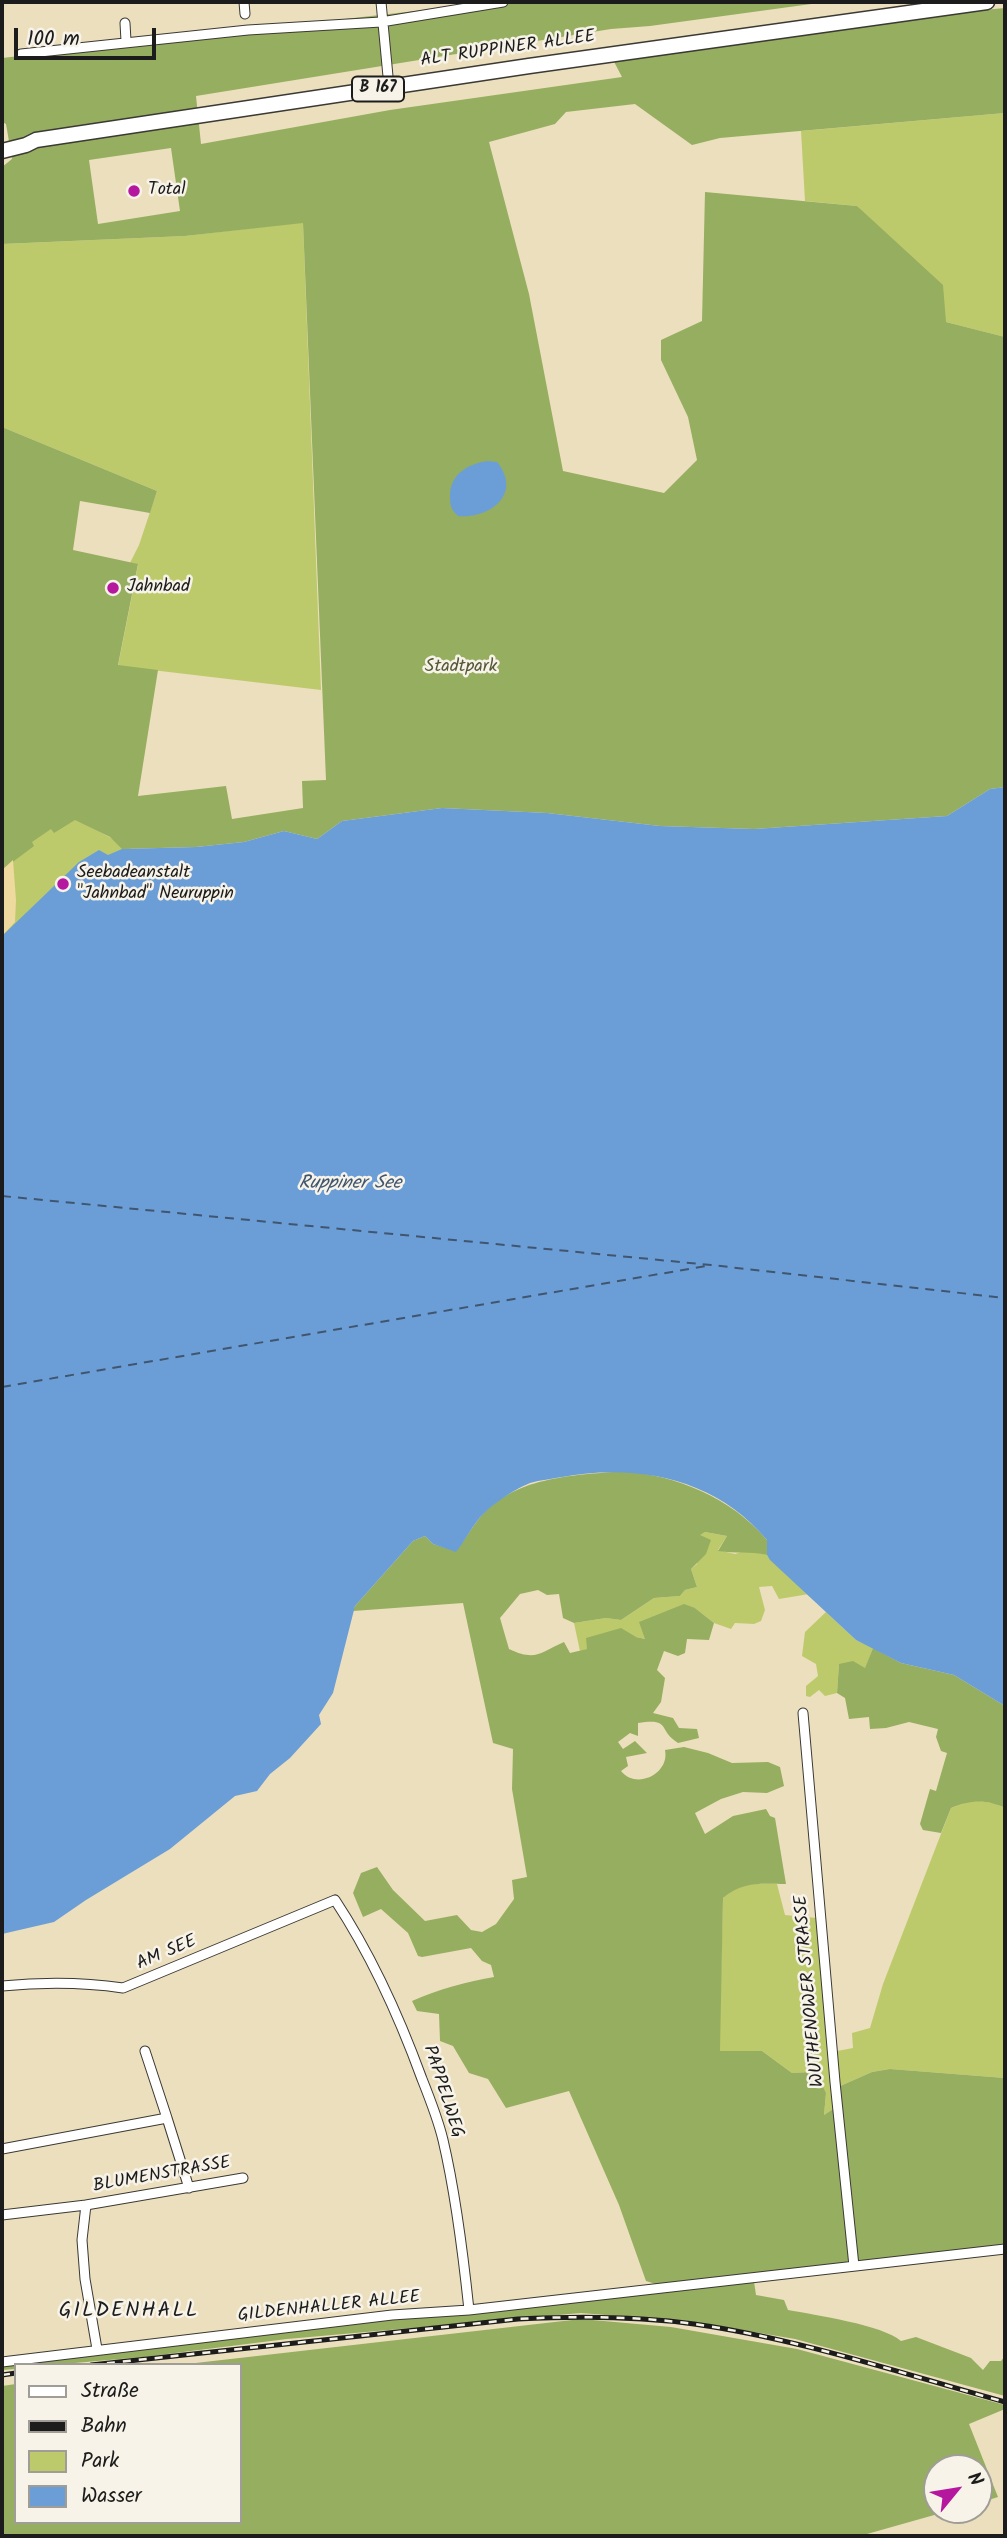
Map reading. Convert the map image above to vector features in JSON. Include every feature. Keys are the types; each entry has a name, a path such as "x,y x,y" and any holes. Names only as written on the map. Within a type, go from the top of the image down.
{"main road":[{"name":"ALT RUPPINER ALLEE","path":"2,139 36,140 987,2"},
{"name":"ALT RUPPINER ALLEE","path":"2,150 36,140"}],"street":[{"path":"244,2 245,14"},
{"path":"381,2 389,87"},
{"path":"21,54 248,30 381,22 503,2"},
{"path":"125,23 126,41"},
{"name":"WUTHENOWER STRASSE","path":"803,1713 854,2266"},
{"name":"AM SEE","path":"2,1986 50,1982 123,1988 335,1900"},
{"name":"PAPPELWEG","path":"335,1900 367,1950 395,2011 437,2118 459,2229 469,2310"},
{"path":"145,2051 189,2188"},
{"path":"2,2149 167,2118"},
{"name":"BLUMENSTRASSE","path":"2,2215 86,2205 243,2178"},
{"name":"BLUMENSTRASSE","path":"86,2205 82,2240 85,2279 97,2349"},
{"path":"854,2266 1005,2249"},
{"name":"GILDENHALLER ALLEE","path":"2,2362 392,2315 469,2310 854,2266"}],"green space":[{"name":"Stadtpark","path":"494,2 826,2 611,29 196,96 201,144 390,110 622,77 611,56 929,15 1005,8 1005,113 720,138 692,145 635,104 566,112 555,124 489,142 529,294 563,471 664,493 697,460 688,417 661,360 661,340 702,321 705,192 857,206 943,285 946,322 1005,337 1005,787 990,789 947,816 754,829 660,826 547,813 442,808 342,821 317,839 284,831 244,842 196,847 122,849 110,837 75,820 54,833 51,829 32,842 34,846 2,870 2,427 157,491 150,513 80,501 73,550 138,564 118,665 158,670 138,796 226,786 232,819 303,808 302,781 326,780 303,223 185,236 2,244 2,167 12,159 6,124 2,122 2,58","holes":["171,148 180,211 98,224 89,160"]},
{"path":"1005,113 1005,337 946,322 857,206 805,201 801,131"},
{"path":"303,222 321,690 118,666 138,565 130,563 139,545 157,491 2,427 2,244 185,236"},
{"name":"Seebadeanstalt \"Jahnbad\" Neuruppin","path":"67,814 133,850 122,850 2,985 2,862"},
{"path":"622,1471 642,1473 702,1491 737,1512 767,1540 767,1555 718,1551 727,1536 705,1532 700,1535 711,1540 706,1554 691,1569 697,1587 685,1590 680,1596 654,1598 621,1620 606,1618 574,1623 563,1618 559,1594 547,1595 538,1590 520,1594 500,1618 509,1649 526,1655 544,1652 564,1642 570,1653 587,1649 586,1638 621,1628 645,1639 639,1622 684,1604 695,1608 714,1623 709,1640 687,1639 685,1653 678,1656 664,1651 657,1670 665,1678 661,1702 653,1713 673,1718 679,1728 697,1729 699,1738 678,1743 663,1726 649,1722 638,1723 638,1736 630,1733 618,1742 623,1749 635,1741 647,1753 626,1757 628,1766 621,1771 627,1777 635,1779 650,1777 657,1772 665,1759 665,1750 684,1747 732,1763 768,1762 780,1767 784,1786 767,1793 743,1792 721,1799 695,1813 705,1834 733,1816 766,1809 770,1816 775,1818 786,1884 745,1886 723,1898 720,2051 762,2051 792,2073 823,2074 822,2085 826,2093 824,2115 839,2105 838,2087 872,2072 890,2069 1005,2078 1005,2248 753,2275 756,2295 784,2300 788,2310 864,2325 901,2341 916,2337 971,2358 983,2370 990,2361 1001,2361 1005,2356 1005,2396 795,2339 701,2323 581,2313 287,2339 143,2357 75,2363 14,2363 14,2369 2,2370 2,2362 423,2315 661,2293 659,2285 646,2281 619,2205 569,2091 506,2108 488,2079 469,2073 453,2046 440,2041 439,2014 417,2011 412,2001 452,1986 494,1977 491,1965 482,1961 471,1948 418,1956 408,1933 381,1909 363,1917 353,1893 361,1873 377,1867 393,1890 425,1921 457,1915 471,1930 482,1932 496,1924 514,1899 512,1880 527,1877 512,1789 513,1749 493,1743 463,1603 353,1611 413,1541 425,1536 433,1544 456,1551 478,1520 492,1505 508,1494 544,1481"},
{"path":"705,1532 727,1536 718,1550 735,1554 747,1550 767,1555 809,1594 779,1599 772,1586 759,1587 765,1610 761,1621 754,1624 735,1623 731,1629 714,1623 695,1608 645,1639 636,1637 580,1651 574,1623 606,1618 621,1620 654,1598 680,1596 685,1590 697,1587 691,1569 697,1564 699,1535"},
{"path":"826,1612 856,1640 873,1648 865,1669 839,1664 837,1693 825,1696 819,1690 810,1697 806,1696 806,1686 818,1676 816,1664 802,1656 805,1632"},
{"path":"873,1648 901,1663 954,1675 1005,1706 1005,1808 984,1802 965,1803 951,1808 941,1833 923,1830 920,1824 930,1789 936,1791 947,1753 941,1751 936,1737 938,1729 909,1722 870,1729 869,1717 849,1719 845,1698 837,1693 839,1664 853,1661 865,1668"},
{"path":"973,1800 994,1803 1005,1808 1005,2078 890,2069 872,2072 838,2087 837,2051 853,2048 852,2033 870,2028 883,1984 951,1808"},
{"path":"777,1884 785,1915 817,1918 836,2107 824,2115 826,2093 810,2072 792,2073 762,2051 719,2051 723,1898 735,1887"},
{"path":"581,2319 671,2327 797,2349 1005,2405 1005,2409 969,2424 981,2454 923,2454 923,2518 867,2534 868,2536 2,2536 2,2386 14,2384 14,2524 242,2524 242,2363 196,2363"},
{"path":"993,2484 998,2497 993,2499"}],"sand":[{"path":"13,860 15,922 2,936 2,870"}],"water":[{"path":"487,461 497,462 504,474 505,494 491,509 470,516 458,516 450,502 453,482 461,471"},
{"name":"Ruppiner See","path":"1005,787 1005,1706 954,1675 901,1663 856,1640 770,1560 767,1555 767,1540 747,1519 724,1502 699,1489 646,1474 618,1472 590,1473 534,1482 509,1494 488,1509 456,1552 433,1544 425,1536 413,1541 355,1606 333,1693 319,1715 321,1724 290,1758 270,1774 257,1791 235,1796 170,1849 54,1922 2,1934 2,936 79,862 99,850 108,855 122,849 196,847 244,842 284,831 317,839 342,821 442,808 547,813 660,826 754,829 947,816 990,789"}],"ferry route":[{"path":"2,1196 711,1265 1005,1298"},
{"path":"2,1387 706,1266"}],"railway":[{"path":"110,2363 518,2319 628,2318 694,2324 773,2339 851,2358 1005,2402"},
{"path":"2,2375 14,2373"}],"place":[{"name":"Total","path":"134,191"},
{"name":"Jahnbad","path":"113,588"},
{"name":"Seebadeanstalt \"Jahnbad\" Neuruppin","path":"63,884"}],"district":[{"name":"GILDENHALL","path":"129,2312"}]}
